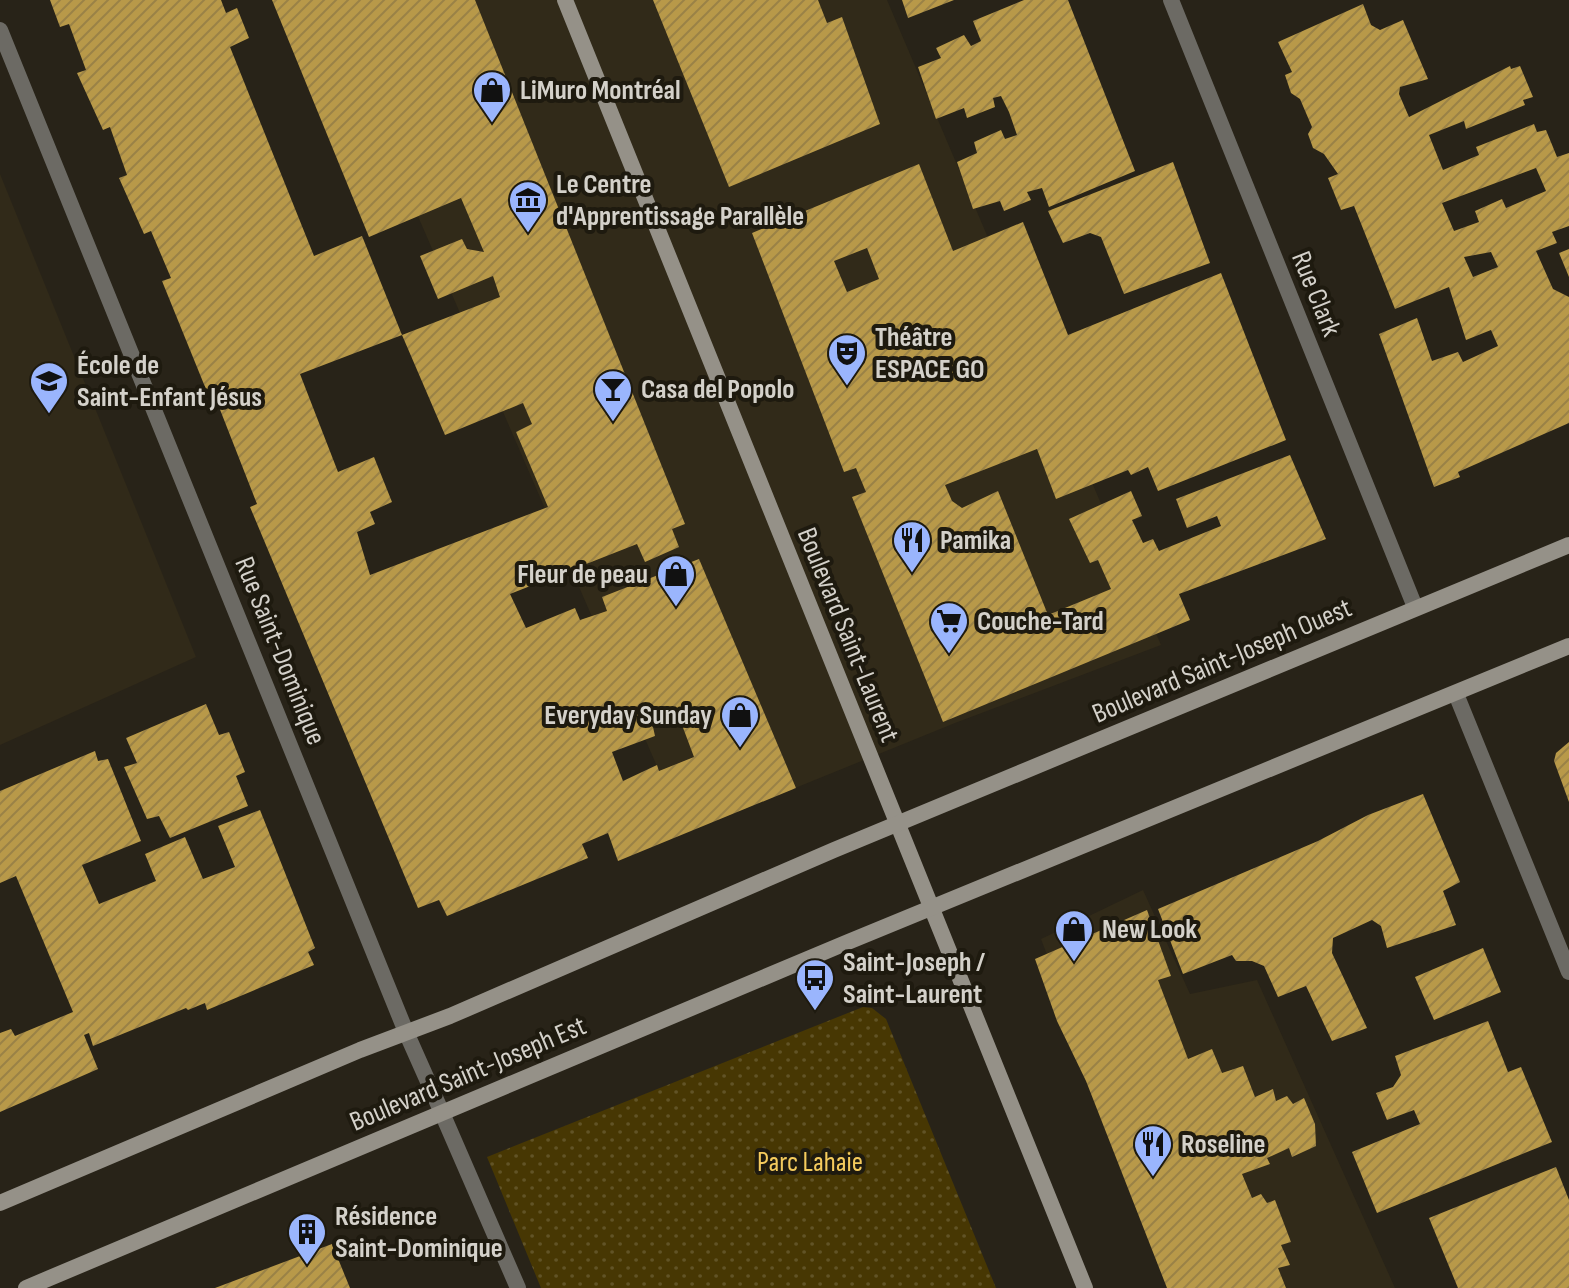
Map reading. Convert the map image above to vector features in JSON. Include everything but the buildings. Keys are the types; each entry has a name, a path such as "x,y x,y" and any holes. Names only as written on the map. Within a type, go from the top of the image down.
{"main road":[{"name":"Boulevard Saint-Laurent","path":"565,0 1085,1288"},
{"name":"Boulevard Saint-Joseph Ouest","path":"896,824 1569,545"},
{"path":"930,909 1569,646"},
{"path":"0,1203 896,824"},
{"name":"Boulevard Saint-Joseph Est","path":"26,1288 930,909"}],"street":[{"name":"Rue Clark","path":"1171,0 1415,607"},
{"name":"Rue Saint-Dominique","path":"0,30 406,1032 518,1288"},
{"path":"1456,694 1569,972"}],"shaded area":[{"path":"324,0 887,0 1161,645 955,723 682,834 659,771"},
{"name":"École de Saint-Enfant Jésus","path":"0,174 196,657 0,745"},
{"path":"1143,890 1190,994 1257,980 1395,1288 1174,1288 1041,939"}],"green space":[{"name":"Parc Lahaie","path":"863,1007 872,1008 886,1019 996,1288 541,1288 487,1157"}],"place":[{"name":"LiMuro Montréal","path":"492,124"},
{"name":"Le Centre d'Apprentissage Parallèle","path":"528,234"},
{"name":"Théâtre ESPACE GO","path":"847,387"},
{"name":"École de Saint-Enfant Jésus","path":"49,415"},
{"name":"Casa del Popolo","path":"613,423"},
{"name":"Pamika","path":"912,574"},
{"name":"Fleur de peau","path":"676,608"},
{"name":"Couche-Tard","path":"949,655"},
{"name":"Everyday Sunday","path":"740,749"},
{"name":"New Look","path":"1074,963"},
{"name":"Saint-Joseph / Saint-Laurent","path":"815,1012"},
{"name":"Roseline","path":"1153,1178"},
{"name":"Résidence Saint-Dominique","path":"307,1266"}]}
